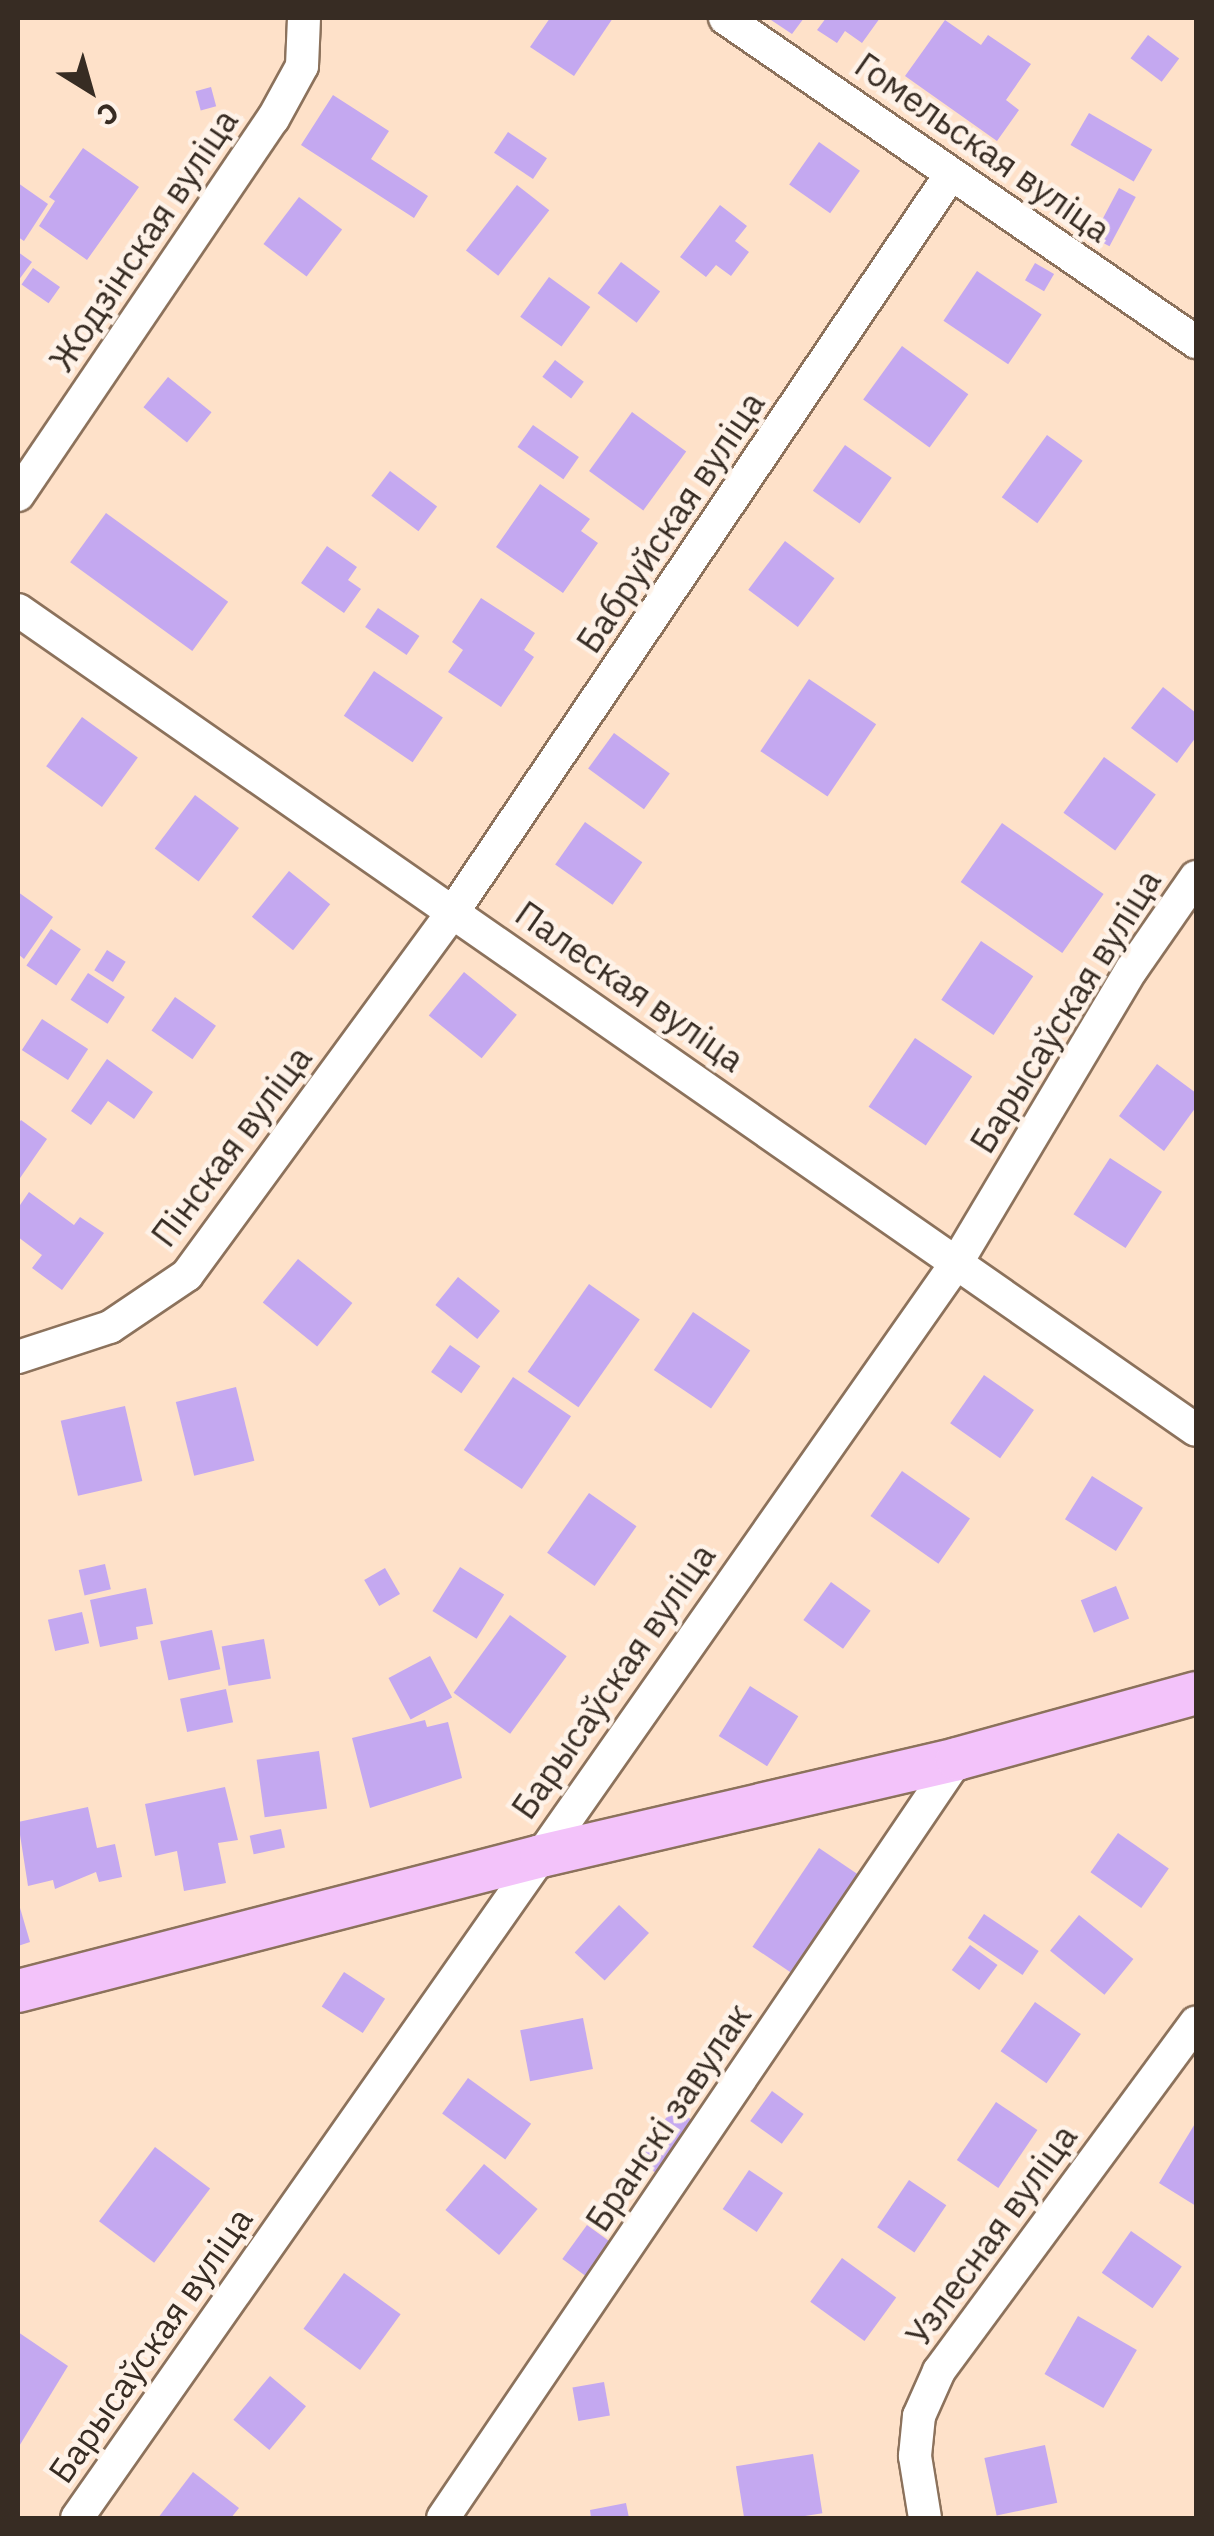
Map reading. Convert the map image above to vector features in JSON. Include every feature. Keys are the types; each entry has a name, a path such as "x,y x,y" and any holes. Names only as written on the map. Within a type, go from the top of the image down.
{"main road":[{"path":"18,1990 541,1856 956,1759 1196,1693"}],"street":[{"name":"Жодзінская вуліца","path":"18,496 272,120 302,66 304,18"},
{"name":"Гомельская вуліца","path":"725,18 1196,342"},
{"name":"Бабруйская вуліца","path":"453,912 951,174"},
{"name":"Палеская вуліца","path":"18,610 1196,1430"},
{"name":"Барысаўская вуліца","path":"77,2518 958,1262 1132,969 1196,876"},
{"name":"Пінская вуліца","path":"18,1357 110,1328 187,1275 453,912"},
{"name":"Бранскі завулак","path":"442,2518 956,1759"},
{"name":"Узлесная вуліца","path":"925,2518 917,2436 939,2371 1196,2022"}],"building":[{"path":"550,18 613,18 574,76 530,47"},
{"path":"768,18 804,18 792,34"},
{"path":"826,18 880,18 862,43 845,31 837,43 817,30"},
{"path":"945,20 981,45 988,35 1031,64 1006,100 1019,110 997,141 905,76"},
{"path":"1148,35 1179,58 1162,82 1131,58"},
{"path":"211,87 216,106 201,110 196,91"},
{"path":"333,95 389,131 371,159 428,196 414,218 301,145"},
{"path":"1089,113 1152,150 1134,182 1070,145"},
{"path":"508,132 547,158 533,179 494,153"},
{"path":"819,142 860,171 830,213 789,185"},
{"path":"83,148 139,187 87,260 39,226 55,201 49,197"},
{"path":"18,183 48,204 24,241 18,237"},
{"path":"517,185 549,210 498,276 466,250"},
{"path":"1119,188 1136,197 1109,246 1093,237"},
{"path":"299,197 342,229 307,277 263,244"},
{"path":"720,205 747,226 735,241 749,252 731,276 716,265 706,277 680,257"},
{"path":"18,252 32,262 18,281"},
{"path":"621,262 660,291 637,323 598,293"},
{"path":"1035,263 1054,274 1044,291 1025,280"},
{"path":"33,268 60,287 49,303 22,284"},
{"path":"977,271 1042,315 1008,364 943,321"},
{"path":"549,277 590,307 561,347 520,317"},
{"path":"902,346 968,394 930,448 863,399"},
{"path":"555,360 584,382 571,398 542,377"},
{"path":"168,377 212,412 187,443 143,407"},
{"path":"632,412 686,451 643,510 589,471"},
{"path":"533,425 579,457 563,479 518,447"},
{"path":"1047,435 1083,461 1037,523 1002,497"},
{"path":"845,445 892,478 860,524 813,491"},
{"path":"390,471 437,507 418,531 371,496"},
{"path":"540,484 590,519 581,531 598,543 563,593 496,547"},
{"path":"106,513 228,602 192,651 70,562"},
{"path":"785,541 835,578 798,627 748,590"},
{"path":"327,546 357,567 348,580 361,589 344,613 301,583"},
{"path":"481,598 535,633 524,650 534,657 501,707 448,672 463,650 452,642"},
{"path":"378,608 419,636 407,655 365,627"},
{"path":"374,671 443,717 413,762 344,716"},
{"path":"809,679 876,724 828,796 760,751"},
{"path":"1163,687 1196,713 1196,737 1177,763 1131,728"},
{"path":"82,717 138,758 102,807 46,766"},
{"path":"614,733 670,774 644,809 588,769"},
{"path":"1104,757 1156,795 1115,850 1063,813"},
{"path":"195,795 239,828 199,882 155,849"},
{"path":"585,822 642,862 613,905 555,865"},
{"path":"1002,823 1104,894 1062,953 961,882"},
{"path":"289,871 330,904 293,950 252,917"},
{"path":"18,892 53,917 24,959 18,954"},
{"path":"51,929 81,949 56,986 26,965"},
{"path":"981,941 1033,976 994,1035 941,1000"},
{"path":"107,950 126,962 113,982 94,970"},
{"path":"464,972 517,1015 482,1058 429,1016"},
{"path":"88,973 125,997 107,1024 71,1000"},
{"path":"175,997 216,1026 192,1059 151,1031"},
{"path":"42,1019 88,1049 68,1080 22,1050"},
{"path":"915,1038 972,1077 926,1145 869,1107"},
{"path":"107,1059 153,1092 134,1119 108,1101 91,1125 71,1111"},
{"path":"1157,1064 1196,1093 1196,1107 1164,1151 1119,1116"},
{"path":"21,1120 47,1139 18,1181 18,1124"},
{"path":"1110,1158 1162,1192 1126,1248 1074,1214"},
{"path":"29,1192 74,1225 80,1217 104,1233 62,1290 32,1268 42,1255 18,1237 18,1208"},
{"path":"298,1259 352,1303 317,1347 263,1303"},
{"path":"458,1277 500,1311 477,1339 435,1305"},
{"path":"589,1284 640,1320 578,1407 528,1372"},
{"path":"693,1312 750,1351 711,1409 654,1370"},
{"path":"450,1345 480,1366 461,1393 431,1372"},
{"path":"984,1375 1034,1410 1000,1458 950,1423"},
{"path":"513,1377 571,1416 522,1489 464,1450"},
{"path":"236,1387 254,1461 194,1476 176,1402"},
{"path":"125,1406 142,1481 78,1496 61,1421"},
{"path":"902,1471 970,1519 938,1564 870,1516"},
{"path":"1092,1476 1143,1508 1116,1551 1065,1519"},
{"path":"589,1493 637,1526 595,1586 547,1553"},
{"path":"105,1564 111,1589 85,1595 79,1570"},
{"path":"460,1567 504,1595 477,1639 432,1611"},
{"path":"385,1568 400,1594 379,1606 364,1580"},
{"path":"831,1582 871,1611 843,1649 803,1620"},
{"path":"1116,1586 1129,1618 1094,1633 1081,1600"},
{"path":"146,1588 153,1624 136,1627 138,1639 100,1647 90,1600"},
{"path":"82,1612 89,1643 55,1651 48,1620"},
{"path":"510,1615 567,1656 510,1734 454,1693"},
{"path":"212,1630 220,1669 168,1680 160,1641"},
{"path":"264,1639 271,1678 229,1686 222,1646"},
{"path":"430,1656 452,1697 411,1720 389,1678"},
{"path":"750,1686 798,1716 767,1766 719,1736"},
{"path":"226,1689 233,1722 187,1732 180,1699"},
{"path":"425,1720 427,1727 448,1722 462,1778 370,1808 352,1738"},
{"path":"319,1751 327,1808 265,1817 257,1760"},
{"path":"225,1787 238,1840 218,1843 226,1883 184,1891 177,1851 155,1856 145,1804"},
{"path":"88,1807 97,1848 115,1844 122,1877 99,1882 96,1872 55,1889 53,1880 28,1886 18,1822"},
{"path":"281,1829 285,1848 254,1854 250,1836"},
{"path":"1118,1833 1169,1869 1141,1908 1090,1872"},
{"path":"819,1848 863,1878 796,1976 752,1947"},
{"path":"18,1901 30,1942 18,1946"},
{"path":"619,1905 649,1933 605,1980 575,1953"},
{"path":"984,1914 1039,1951 1022,1975 968,1938"},
{"path":"1079,1915 1133,1959 1104,1995 1050,1951"},
{"path":"970,1945 998,1965 979,1990 952,1970"},
{"path":"344,1972 385,1999 363,2033 322,2006"},
{"path":"1035,2002 1081,2034 1046,2083 1001,2051"},
{"path":"583,2018 593,2069 530,2081 520,2030"},
{"path":"468,2078 531,2124 505,2159 442,2114"},
{"path":"772,2091 804,2114 782,2144 750,2121"},
{"path":"996,2102 1037,2130 998,2188 957,2160"},
{"path":"674,2107 702,2127 664,2179 636,2159"},
{"path":"1196,2122 1196,2206 1159,2183"},
{"path":"155,2147 210,2189 154,2263 99,2221"},
{"path":"484,2164 538,2209 499,2255 445,2210"},
{"path":"749,2170 783,2193 757,2232 723,2209"},
{"path":"909,2180 946,2205 914,2252 877,2227"},
{"path":"587,2225 615,2245 590,2279 562,2259"},
{"path":"1131,2231 1182,2267 1153,2308 1102,2273"},
{"path":"842,2258 896,2297 864,2341 810,2302"},
{"path":"344,2273 401,2314 360,2370 303,2329"},
{"path":"1078,2316 1137,2350 1103,2408 1044,2374"},
{"path":"18,2332 68,2366 18,2448"},
{"path":"270,2376 306,2406 269,2450 233,2420"},
{"path":"604,2382 610,2415 578,2421 572,2388"},
{"path":"1045,2445 1057,2503 997,2516 984,2458"},
{"path":"813,2454 822,2513 744,2518 736,2466"},
{"path":"193,2472 239,2508 231,2518 158,2518"},
{"path":"626,2503 629,2518 591,2518 590,2510"}]}
